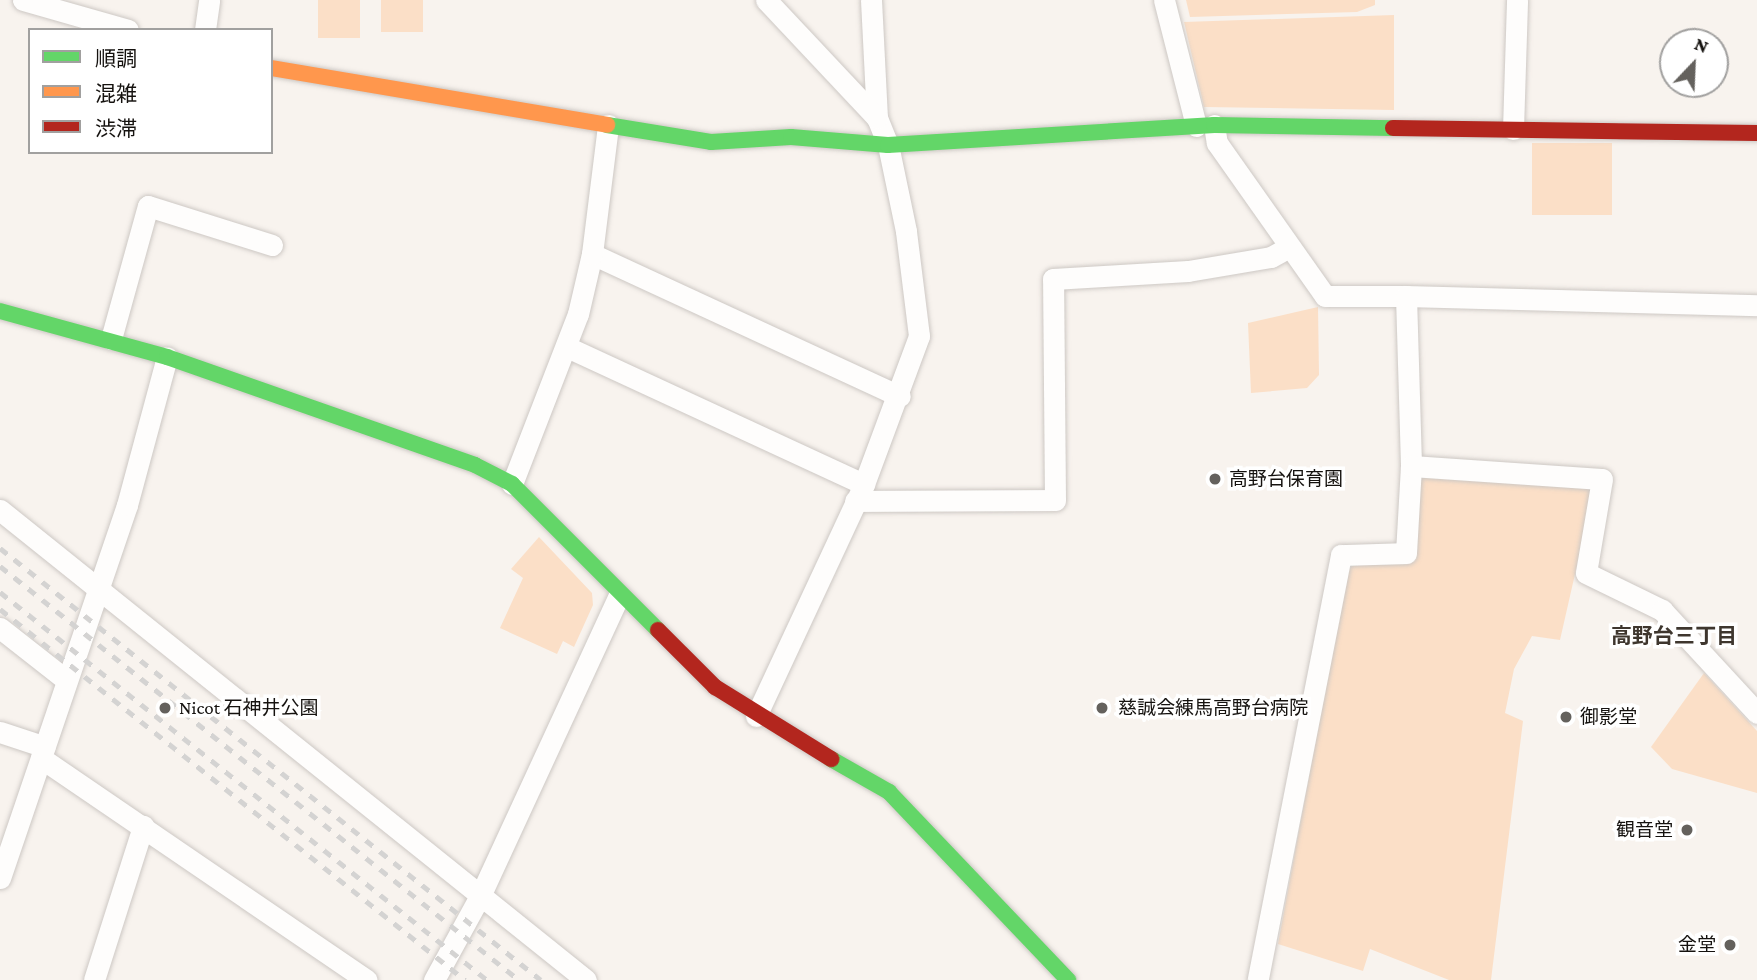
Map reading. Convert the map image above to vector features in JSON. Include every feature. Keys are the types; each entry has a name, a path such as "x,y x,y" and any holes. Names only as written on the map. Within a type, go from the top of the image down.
{"street":[{"path":"23,0 121,28"},
{"path":"205,28 209,0"},
{"path":"766,0 877,118"},
{"path":"757,716 860,492 900,396 919,336 906,231 888,145 877,118 871,0"},
{"path":"1164,0 1205,125 1287,248 1325,296 1757,305"},
{"path":"1513,129 1517,0"},
{"path":"273,68 710,142 790,137 888,145 1205,125 1757,133"},
{"path":"512,484 567,347 593,254 608,125"},
{"path":"111,339 148,206 272,245"},
{"path":"567,347 860,492 1055,500 1052,279 1188,271 1271,257 1287,248"},
{"path":"593,254 900,396"},
{"path":"1258,980 1341,555 1406,553 1411,466 1406,296"},
{"path":"0,311 111,339 166,357 475,465 512,484 619,596 715,687 757,716 889,792 1068,980"},
{"path":"0,878 65,679 127,505 166,357"},
{"path":"1411,466 1602,479 1586,573 1662,610 1757,713"},
{"path":"0,510 586,980"},
{"path":"435,980 481,894 619,596"},
{"path":"0,628 65,679"},
{"path":"0,732 43,753 367,980"},
{"path":"94,980 144,826"}],"shaded area":[{"path":"318,0 360,0 360,38 318,38"},
{"path":"381,0 423,0 423,32 381,32"},
{"path":"1186,0 1375,0 1375,5 1357,12 1190,17"},
{"path":"1394,15 1394,110 1204,107 1184,22"},
{"path":"1532,143 1612,143 1612,215 1532,215"},
{"path":"1318,307 1319,375 1307,388 1251,393 1248,323"},
{"path":"1425,475 1588,487 1593,495 1560,640 1532,636 1514,669 1505,713 1523,721 1491,980 1449,980 1370,949 1363,971 1278,944 1347,572 1352,566 1414,560 1418,483"},
{"path":"539,537 592,593 593,605 574,647 563,641 557,654 500,628 523,578 511,569"},
{"path":"1704,673 1757,731 1757,793 1672,769 1651,747"}],"railway":[{"path":"0,548 541,980"},
{"path":"0,566 519,980"},
{"path":"0,592 487,980"},
{"path":"0,609 465,980"}],"traffic: fast":[{"path":"607,125 711,142 791,137 888,145 1214,125 1393,128"},
{"path":"0,311 167,357 475,465 512,484 658,630"},
{"path":"831,759 889,792 1068,980"}],"traffic: slow":[{"path":"273,68 607,125"}],"traffic: jam":[{"path":"1393,128 1757,133"},
{"path":"658,630 715,687 831,759"}],"place":[{"name":"高野台保育園","path":"1215,479"},
{"name":"Nicot 石神井公園","path":"165,708"},
{"name":"慈誠会練馬高野台病院","path":"1102,708"},
{"name":"御影堂","path":"1566,717"},
{"name":"観音堂","path":"1687,830"},
{"name":"金堂","path":"1730,945"}],"district":[{"name":"高野台三丁目","path":"1674,636"}]}
